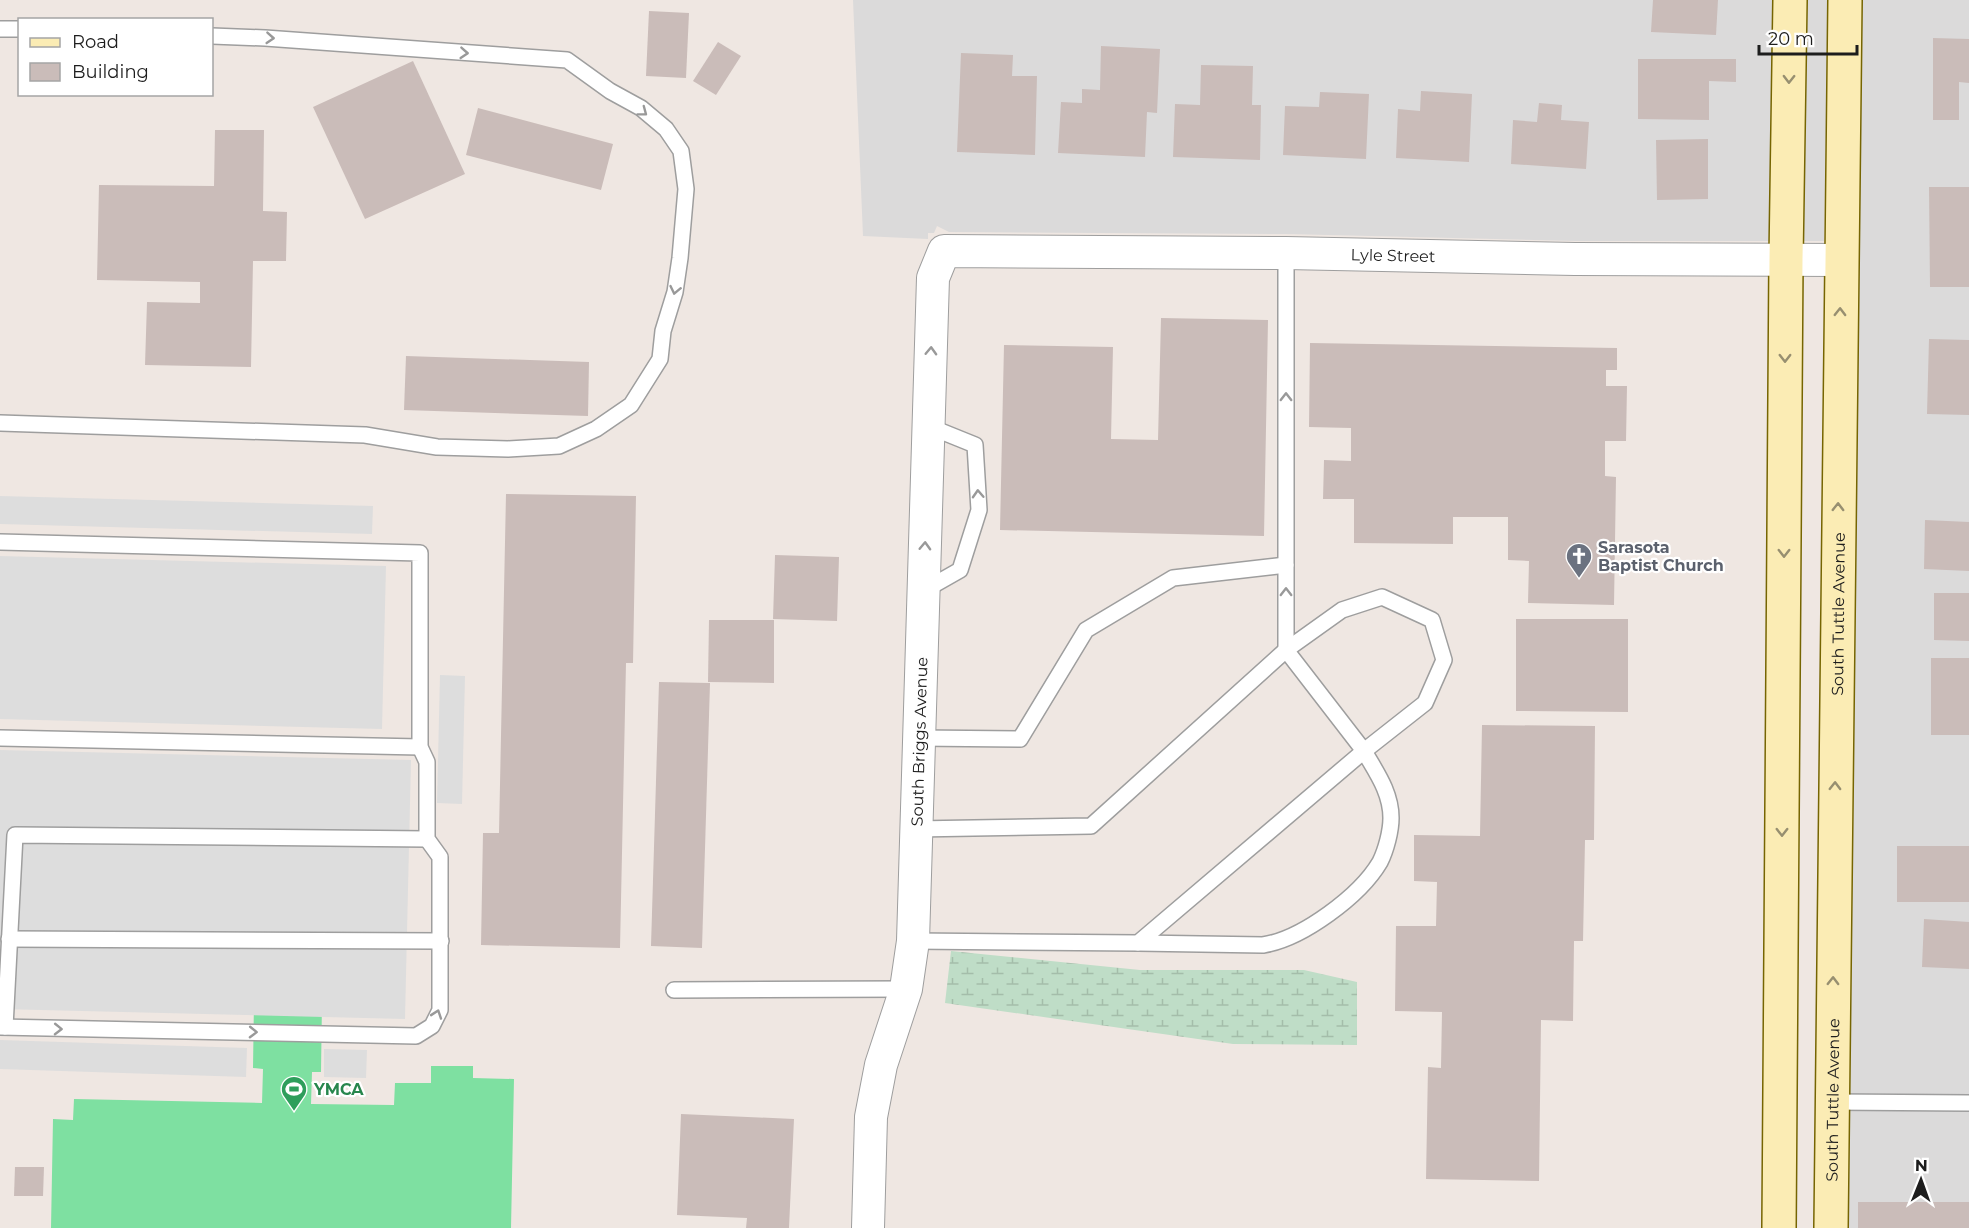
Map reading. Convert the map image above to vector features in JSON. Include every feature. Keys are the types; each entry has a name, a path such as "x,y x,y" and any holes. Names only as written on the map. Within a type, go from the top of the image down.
{"main road":[{"path":"1779,1228 1790,0"},
{"name":"South Tuttle Avenue","path":"1831,1228 1845,0"}],"street":[{"name":"Lyle Street","path":"944,251 1841,260"},
{"name":"South Briggs Avenue","path":"868,1228 871,1117 881,1065 906,989 913,942 933,278 944,251"}],"lane":[{"path":"0,29 18,29"},
{"path":"0,423 364,435 437,447 508,449 559,446 596,429 631,405 660,359 663,331 675,292 686,189 681,151 666,129 640,108 610,91 567,60 213,36"},
{"path":"913,942 1275,944 1313,925 1342,903 1370,875 1379,862 1391,819 1389,801 1384,787 1364,751 1286,650 1286,253"},
{"path":"923,591 960,570 979,510 975,445 928,426"},
{"path":"0,542 420,553 420,747 427,762 427,839 440,857 441,941 440,1010 432,1026 416,1036 3,1027 15,835 427,839"},
{"path":"918,738 1020,739 1086,630 1173,578 1286,565"},
{"path":"915,829 1091,826 1286,650 1342,610 1382,597 1432,620 1444,660 1425,703 1364,751 1138,943"},
{"path":"0,738 420,747"},
{"path":"9,939 441,941"},
{"path":"674,990 906,989"},
{"path":"1832,1102 1969,1103"}],"shaded area":[{"path":"853,0 1774,0 1770,241 1576,241 1286,234 949,232 937,226 934,233 928,233 928,239 863,236"},
{"path":"1807,0 1828,0 1824,241 1803,241"},
{"path":"1862,0 1969,0 1969,1228 1847,1228"},
{"path":"0,496 373,506 372,534 0,524"},
{"path":"0,556 386,566 382,729 0,719"},
{"path":"440,675 465,676 462,804 437,803"},
{"path":"0,750 411,760 405,1019 0,1009"},
{"path":"0,1040 247,1048 246,1077 0,1069"},
{"path":"324,1049 367,1050 366,1078 324,1077"}],"green space":[{"path":"951,951 1140,970 1304,970 1357,982 1357,1045 1233,1044 945,1003"},
{"name":"YMCA","path":"254,1000 322,1002 321,1072 312,1072 311,1104 394,1105 395,1083 431,1083 431,1066 473,1066 473,1078 514,1079 511,1228 51,1228 53,1119 73,1120 74,1099 262,1103 263,1069 253,1068"}],"building":[{"path":"1653,0 1718,0 1716,35 1651,32"},
{"path":"649,11 689,13 686,78 646,76"},
{"path":"1933,38 1969,39 1969,83 1959,82 1959,120 1933,120"},
{"path":"718,42 741,56 716,95 693,81"},
{"path":"1101,46 1160,49 1157,113 1147,112 1145,157 1058,153 1061,102 1082,103 1082,89 1100,90"},
{"path":"961,53 1013,55 1012,76 1037,76 1035,155 957,152"},
{"path":"1638,59 1736,59 1736,82 1709,81 1709,120 1638,119"},
{"path":"413,61 465,174 365,219 313,107"},
{"path":"1201,65 1253,66 1252,105 1261,105 1260,160 1173,157 1175,104 1200,105"},
{"path":"1421,91 1472,94 1469,162 1396,158 1398,109 1420,111"},
{"path":"1320,92 1369,94 1366,159 1283,155 1285,106 1319,107"},
{"path":"1539,103 1562,105 1561,120 1589,122 1586,169 1511,164 1513,120 1537,122"},
{"path":"478,108 613,144 601,190 466,155"},
{"path":"215,130 264,130 263,211 287,212 286,261 253,261 251,367 145,365 147,302 200,303 200,282 97,280 99,185 214,186"},
{"path":"1708,139 1708,199 1657,200 1656,140"},
{"path":"1929,187 1969,187 1969,287 1930,287"},
{"path":"1161,318 1268,320 1264,536 1000,530 1004,345 1113,347 1111,439 1158,440"},
{"path":"1929,339 1969,340 1969,415 1927,414"},
{"path":"1310,343 1617,348 1617,370 1606,370 1606,386 1627,386 1626,441 1605,441 1605,476 1616,477 1614,605 1528,603 1529,561 1508,560 1508,517 1453,517 1453,544 1354,543 1354,499 1323,499 1324,460 1351,461 1351,428 1309,427"},
{"path":"406,356 589,362 588,416 404,410"},
{"path":"506,494 636,496 633,663 626,663 620,948 481,945 483,833 499,833"},
{"path":"1925,520 1969,522 1969,571 1924,569"},
{"path":"775,555 839,557 837,621 773,619"},
{"path":"1934,593 1969,593 1969,641 1934,640"},
{"path":"1516,619 1628,619 1628,712 1516,711"},
{"path":"709,620 774,620 774,683 708,682"},
{"path":"1931,658 1969,658 1969,735 1931,735"},
{"path":"659,682 710,683 702,948 651,946"},
{"path":"1482,725 1595,726 1594,840 1585,840 1583,941 1574,941 1573,1021 1541,1020 1539,1181 1426,1179 1428,1067 1441,1068 1442,1012 1395,1011 1396,926 1436,926 1437,882 1414,881 1414,835 1480,836"},
{"path":"1897,846 1969,846 1969,902 1897,902"},
{"path":"1924,919 1969,922 1969,969 1922,967"},
{"path":"681,1114 794,1119 789,1228 746,1228 747,1218 677,1215"},
{"path":"15,1167 44,1167 43,1196 14,1196"},
{"path":"1858,1202 1969,1202 1969,1228 1858,1228"}],"place":[{"name":"Sarasota Baptist Church","path":"1579,579"},
{"name":"YMCA","path":"294,1112"}]}
